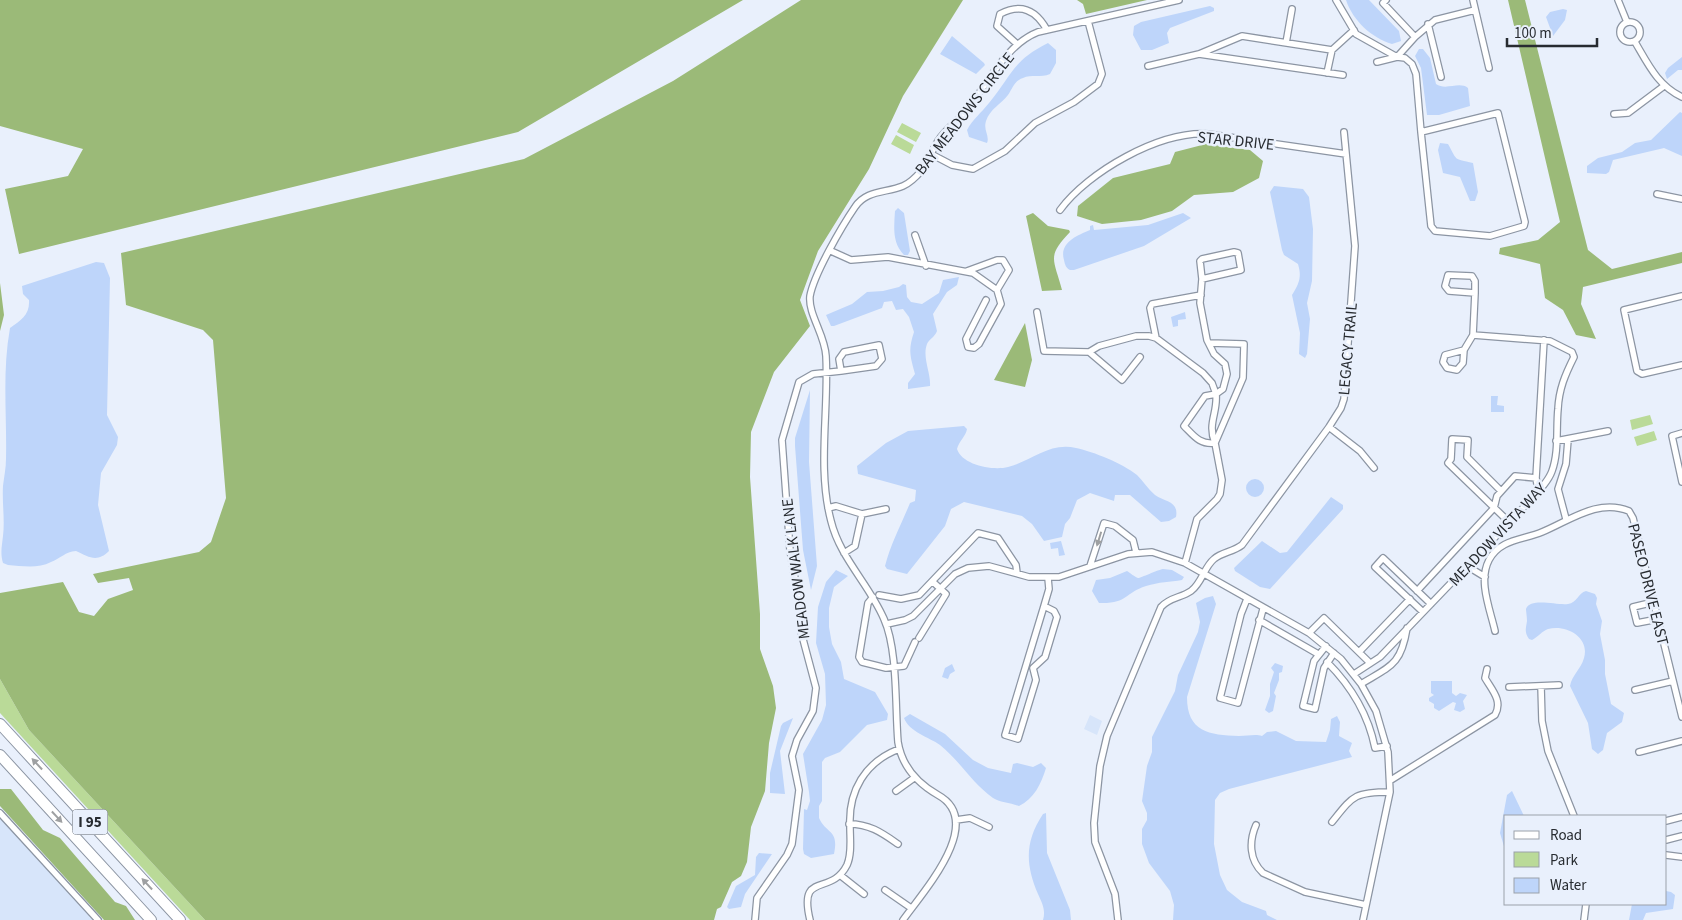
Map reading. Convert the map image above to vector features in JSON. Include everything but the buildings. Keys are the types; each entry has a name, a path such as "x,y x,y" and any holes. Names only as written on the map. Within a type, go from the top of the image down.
{"highway":[{"name":"I 95","path":"0,724 180,920"},
{"name":"I 95","path":"0,755 151,920"}],"street":[{"name":"BAY MEADOWS CIRCLE","path":"899,749 893,668 887,624 876,596 844,553 834,532 825,492 826,374 824,342 810,307 810,299 817,277 858,203 870,194 903,186 922,169 943,135 965,112 1017,44 1031,35 1047,30 1179,0"},
{"path":"1336,0 1354,30 1364,39 1397,57"},
{"path":"1386,0 1383,3 1415,37"},
{"path":"1473,0 1489,68"},
{"path":"1619,2 1627,22"},
{"path":"1017,44 997,26 1000,14 1011,8 1021,8 1037,18 1047,30"},
{"path":"1286,42 1292,9"},
{"path":"1397,57 1428,24 1475,10"},
{"path":"931,154 952,165 973,169 1006,151 1035,123 1074,102 1098,84 1102,74 1088,21"},
{"path":"1627,22 1632,22 1640,27 1640,37 1635,42 1628,42 1620,36 1620,30 1627,22"},
{"path":"1428,24 1441,77"},
{"path":"1328,73 1332,50 1354,30"},
{"path":"1148,66 1199,54 1242,36 1332,50"},
{"path":"1635,42 1653,73 1664,86 1682,97"},
{"path":"1199,54 1343,75"},
{"path":"1377,62 1397,57 1405,58 1414,68 1431,226 1435,231 1490,236 1524,226 1525,222 1498,113 1422,132"},
{"path":"1614,114 1628,113 1664,86"},
{"name":"LEGACY TRAIL","path":"1203,574 1214,559 1230,553 1242,545 1329,427 1341,408 1344,399 1355,246 1344,132"},
{"name":"STAR DRIVE","path":"1060,210 1074,193 1132,152 1147,146 1194,134 1208,134 1346,154"},
{"path":"1657,194 1682,199"},
{"path":"915,235 926,266"},
{"path":"831,251 851,260 888,257 926,266 966,272 980,277 997,290 1001,304 979,344 974,348 968,348 966,339 986,300"},
{"path":"1202,279 1241,270 1238,253 1202,258 1200,261 1202,279 1200,303 1209,343 1214,354 1225,364 1227,374 1223,389 1216,394 1205,396 1184,426 1200,442 1206,444 1216,443"},
{"path":"966,272 997,260 1003,260 1009,270 997,290"},
{"path":"1464,350 1473,335 1475,293 1475,281 1472,276 1448,275 1445,281 1449,291 1475,293"},
{"path":"1156,338 1150,308 1152,304 1201,295"},
{"path":"1682,296 1624,310 1637,371 1642,374 1682,365"},
{"path":"1037,312 1044,351 1089,352 1099,346 1136,336 1156,338 1204,373 1212,383 1217,402 1211,421 1222,480 1220,494 1218,499 1197,519 1185,563"},
{"name":"MEADOW VISTA WAY","path":"1354,674 1370,663 1431,604 1509,522 1552,472 1562,382 1574,357 1570,349 1544,340 1473,335"},
{"path":"1538,490 1536,478 1544,340"},
{"path":"1209,343 1244,344 1243,378 1216,443"},
{"name":"MEADOW WALK LANE","path":"755,920 757,898 790,850 792,844 799,790 792,756 797,740 813,711 816,688 802,638 801,613 790,550 782,432 799,382 808,375 826,374 876,366 882,359 879,345 844,352 839,359 841,371"},
{"path":"1089,352 1122,380 1140,357"},
{"path":"1329,427 1360,451 1374,468"},
{"path":"1556,441 1608,431"},
{"path":"1682,434 1672,436 1682,482"},
{"path":"1501,491 1467,457 1468,440 1452,439 1451,459 1448,463 1509,522"},
{"path":"1495,631 1485,590 1488,562 1500,546 1541,532 1566,519 1558,489 1566,464 1568,440"},
{"path":"1417,590 1494,508 1497,496 1515,476 1536,478"},
{"path":"828,508 836,506 862,514 886,509"},
{"name":"PASEO DRIVE EAST","path":"1566,519 1596,509 1614,508 1628,511 1633,518 1682,717"},
{"path":"844,553 855,546 862,514"},
{"path":"1090,566 1104,523 1115,526 1133,540 1136,552"},
{"path":"933,582 946,594 917,640 904,666 886,668 862,662 859,656 868,603 876,596 911,598 924,592 933,582 978,533 998,538 1016,565 1017,573"},
{"path":"1493,539 1500,546"},
{"path":"887,624 913,616 955,574 974,566 989,566 1048,578 1064,576 1136,552 1162,554 1185,563 1263,609 1309,633 1334,653 1361,684 1376,712 1387,746 1391,780 1390,792 1363,920"},
{"path":"1423,612 1375,567 1383,558 1431,604"},
{"path":"1467,566 1485,577"},
{"path":"1118,920 1115,894 1098,852 1094,832 1103,746 1161,607 1170,598 1190,591 1203,574"},
{"path":"1044,606 1054,611 1056,617 1045,657 1033,668 1036,680 1018,739 1005,735 1049,589 1048,578"},
{"path":"1247,599 1241,614 1220,698 1238,702 1263,609"},
{"path":"1359,652 1410,599"},
{"path":"1654,602 1633,607 1637,624 1658,618"},
{"path":"1309,633 1324,618 1370,663"},
{"path":"1260,620 1318,654"},
{"path":"1361,684 1396,662 1404,647 1407,628"},
{"path":"1326,646 1318,654 1302,706 1315,709 1327,662 1334,653"},
{"path":"1327,662 1346,683 1360,704 1372,733 1375,748 1387,746"},
{"path":"1391,780 1495,715 1499,705 1485,678 1487,669"},
{"path":"1635,690 1673,681"},
{"path":"1509,687 1559,685"},
{"path":"1540,686 1542,721 1548,752 1574,815"},
{"path":"1639,752 1682,741"},
{"path":"810,920 806,905 807,894 815,887 832,881 840,875 849,860 850,803 860,780 879,759 899,749 914,778 948,803 956,820 957,831 954,844 903,920"},
{"path":"896,792 914,778"},
{"path":"1332,822 1346,802 1356,796 1390,792"},
{"path":"0,813 98,920"},
{"path":"1667,821 1682,817"},
{"path":"956,820 970,818 989,828"},
{"path":"850,824 866,825 875,828 898,844"},
{"path":"1256,825 1251,836 1252,856 1263,873 1306,892 1366,905"},
{"path":"1667,840 1682,836"},
{"path":"1667,855 1682,857"},
{"path":"840,875 864,894"},
{"path":"885,890 911,908"},
{"path":"1584,920 1586,905"}],"shaded area":[{"path":"1090,715 1102,721 1097,735 1084,729"},
{"path":"0,818 93,920 0,920"}],"green space":[{"path":"0,0 743,0 518,132 19,254 5,189 68,176 83,149 0,126"},
{"path":"801,0 963,0 903,96 869,169 818,251 800,300 810,326 774,372 751,432 750,477 760,614 760,649 773,686 776,708 769,743 765,791 751,827 747,862 741,876 732,882 721,907 717,909 714,920 205,920 29,730 0,679 0,593 63,582 79,612 94,616 108,599 133,590 129,578 98,583 93,574 199,552 211,542 226,498 213,340 203,330 126,305 121,253 524,159 673,81"},
{"path":"1077,0 1147,0 1086,14 1083,4"},
{"path":"1508,0 1525,0 1588,250 1612,269 1682,252 1682,263 1583,287 1581,304 1596,339 1576,335 1563,310 1545,298 1540,264 1499,254 1500,248 1538,240 1560,222"},
{"path":"902,123 921,133 916,142 897,132"},
{"path":"896,135 914,145 910,154 891,144"},
{"path":"1206,144 1250,150 1263,161 1259,178 1233,192 1194,195 1172,211 1141,220 1102,224 1077,216 1078,206 1113,178 1170,164 1175,152"},
{"path":"1033,213 1048,226 1069,230 1070,232 1062,240 1054,259 1062,290 1042,291 1026,216"},
{"path":"0,283 4,315 0,331"},
{"path":"1025,323 1032,360 1025,387 994,380"},
{"path":"1650,415 1653,424 1632,430 1630,420"},
{"path":"1654,431 1657,440 1637,446 1634,437"},
{"path":"0,679 29,730 205,920 190,920 0,713"},
{"path":"0,789 11,789 43,830 60,838 115,902 126,906 135,920 104,920 0,806"}],"water":[{"path":"1346,0 1369,0 1399,31 1401,41 1392,44 1377,38 1358,22"},
{"path":"1210,6 1214,8 1214,11 1170,28 1167,33 1169,43 1152,50 1141,50 1133,35 1134,26 1141,22"},
{"path":"1567,10 1565,20 1553,36 1546,17 1550,12"},
{"path":"952,36 984,63 985,65 976,74 940,54"},
{"path":"1048,43 1056,50 1056,63 1050,74 1026,77 1016,83 988,117 985,124 988,138 987,143 969,137 967,130 969,126 1014,69 1027,56"},
{"path":"1419,49 1423,49 1430,58 1436,84 1444,87 1461,85 1468,88 1470,106 1439,115 1427,115 1421,68 1415,56"},
{"path":"1682,57 1682,70 1678,70 1667,79 1665,73 1668,68"},
{"path":"1680,112 1682,113 1682,156 1664,148 1613,160 1609,172 1606,174 1587,173 1587,166 1598,158 1622,152 1635,143 1651,140"},
{"path":"1440,143 1448,144 1457,158 1473,163 1478,192 1475,201 1470,201 1460,177 1443,173 1438,150"},
{"path":"1274,186 1303,189 1309,197 1313,229 1312,281 1307,303 1310,319 1305,358 1299,354 1300,333 1292,295 1300,273 1298,264 1284,255 1282,250 1270,192"},
{"path":"898,208 904,213 910,251 908,255 904,255 897,245 894,229 895,211"},
{"path":"1183,213 1191,218 1144,246 1074,270 1070,270 1065,265 1063,254 1066,245 1074,238 1090,230 1090,226 1093,225 1094,230 1148,225"},
{"path":"96,262 104,263 110,278 107,415 118,437 117,445 101,473 98,505 109,551 101,557 93,558 76,551 41,566 8,565 3,563 1,553 4,524 3,486 6,459 6,361 10,328 24,317 28,310 29,300 23,294 22,286"},
{"path":"959,277 957,285 947,292 933,314 937,331 927,344 926,349 930,386 908,389 908,383 915,374 910,353 914,332 909,317 903,309 896,310 892,301 884,302 882,308 834,326 831,326 826,315 852,304 867,292 883,291 899,287 903,284 906,285 907,297 911,302 922,304 939,293 943,280"},
{"path":"1185,312 1186,319 1178,320 1178,326 1173,327 1171,317"},
{"path":"810,390 809,462 817,566 811,590 803,550 795,446 795,438"},
{"path":"1491,396 1498,396 1497,405 1504,406 1504,412 1491,412"},
{"path":"964,426 967,429 957,449 960,455 971,463 979,466 1002,468 1017,464 1049,450 1066,447 1076,448 1116,462 1137,475 1155,495 1173,505 1176,517 1169,521 1161,522 1130,495 1115,495 1114,501 1090,493 1077,500 1070,518 1065,524 1062,537 1044,541 1032,524 1022,516 964,502 951,509 945,526 907,574 887,569 885,566 890,550 910,503 915,501 916,490 858,474 857,466 886,443 908,431"},
{"path":"1255,479 1261,482 1264,488 1261,494 1255,497 1249,494 1246,488 1249,482"},
{"path":"1331,497 1343,505 1343,509 1270,589 1260,587 1235,571 1234,568 1262,541 1280,553 1287,552"},
{"path":"1061,541 1065,555 1059,556 1058,548 1051,549 1050,543"},
{"path":"1163,569 1172,570 1184,577 1182,580 1146,586 1115,602 1099,603 1092,591 1096,580 1110,578 1127,571 1138,578"},
{"path":"836,570 848,576 834,587 829,608 829,627 832,644 841,662 844,679 875,692 888,714 887,720 867,725 840,752 825,758 822,762 822,801 819,806 819,818 834,836 835,846 834,854 811,858 804,854 803,849 804,809 807,810 810,801 803,754 822,720 826,705 825,674 816,643 818,607 826,582"},
{"path":"1586,591 1595,594 1597,598 1596,604 1602,621 1600,634 1605,660 1605,674 1611,704 1624,713 1622,722 1607,733 1603,750 1598,754 1592,749 1588,723 1570,686 1584,658 1584,644 1575,634 1562,629 1548,629 1532,640 1526,634 1526,609 1529,605 1533,603 1568,604"},
{"path":"1213,596 1216,604 1187,697 1191,718 1196,724 1202,729 1218,734 1262,736 1267,732 1276,731 1296,741 1326,742 1331,719 1337,716 1340,722 1339,736 1352,743 1349,751 1352,757 1229,789 1220,793 1215,800 1214,844 1220,875 1227,890 1242,902 1266,911 1267,915 1277,920 1173,920 1174,905 1170,891 1149,863 1142,844 1142,829 1147,820 1147,813 1142,801 1147,766 1152,752 1152,737 1175,691 1178,675 1198,632 1200,622 1196,603"},
{"path":"1275,663 1283,666 1282,672 1279,673 1279,680 1274,693 1276,696 1273,711 1269,713 1265,710 1270,696 1270,684 1274,672 1271,668"},
{"path":"952,664 955,671 950,674 948,679 942,677 945,668"},
{"path":"1431,681 1452,681 1452,693 1456,696 1460,693 1467,695 1463,701 1465,709 1460,712 1454,710 1456,703 1453,702 1439,711 1434,708 1434,704 1429,701 1429,698 1434,695 1431,693"},
{"path":"910,714 945,734 973,760 988,768 1011,773 1013,764 1017,763 1033,767 1041,763 1046,768 1042,780 1029,799 1019,806 998,801 979,786 940,745 910,727 904,718"},
{"path":"793,718 780,751 785,794 770,793 770,773 781,726"},
{"path":"1512,791 1524,815 1504,815 1504,846 1500,833 1507,795"},
{"path":"1046,813 1047,853 1070,910 1071,920 1043,920 1043,907 1031,873 1029,863 1030,843 1037,824 1043,814"},
{"path":"759,853 772,854 745,894 741,907 729,909 727,907 736,886 755,875 756,857"},
{"path":"1667,891 1675,895 1673,909 1646,913 1643,920 1629,920 1632,905 1667,905"}]}
